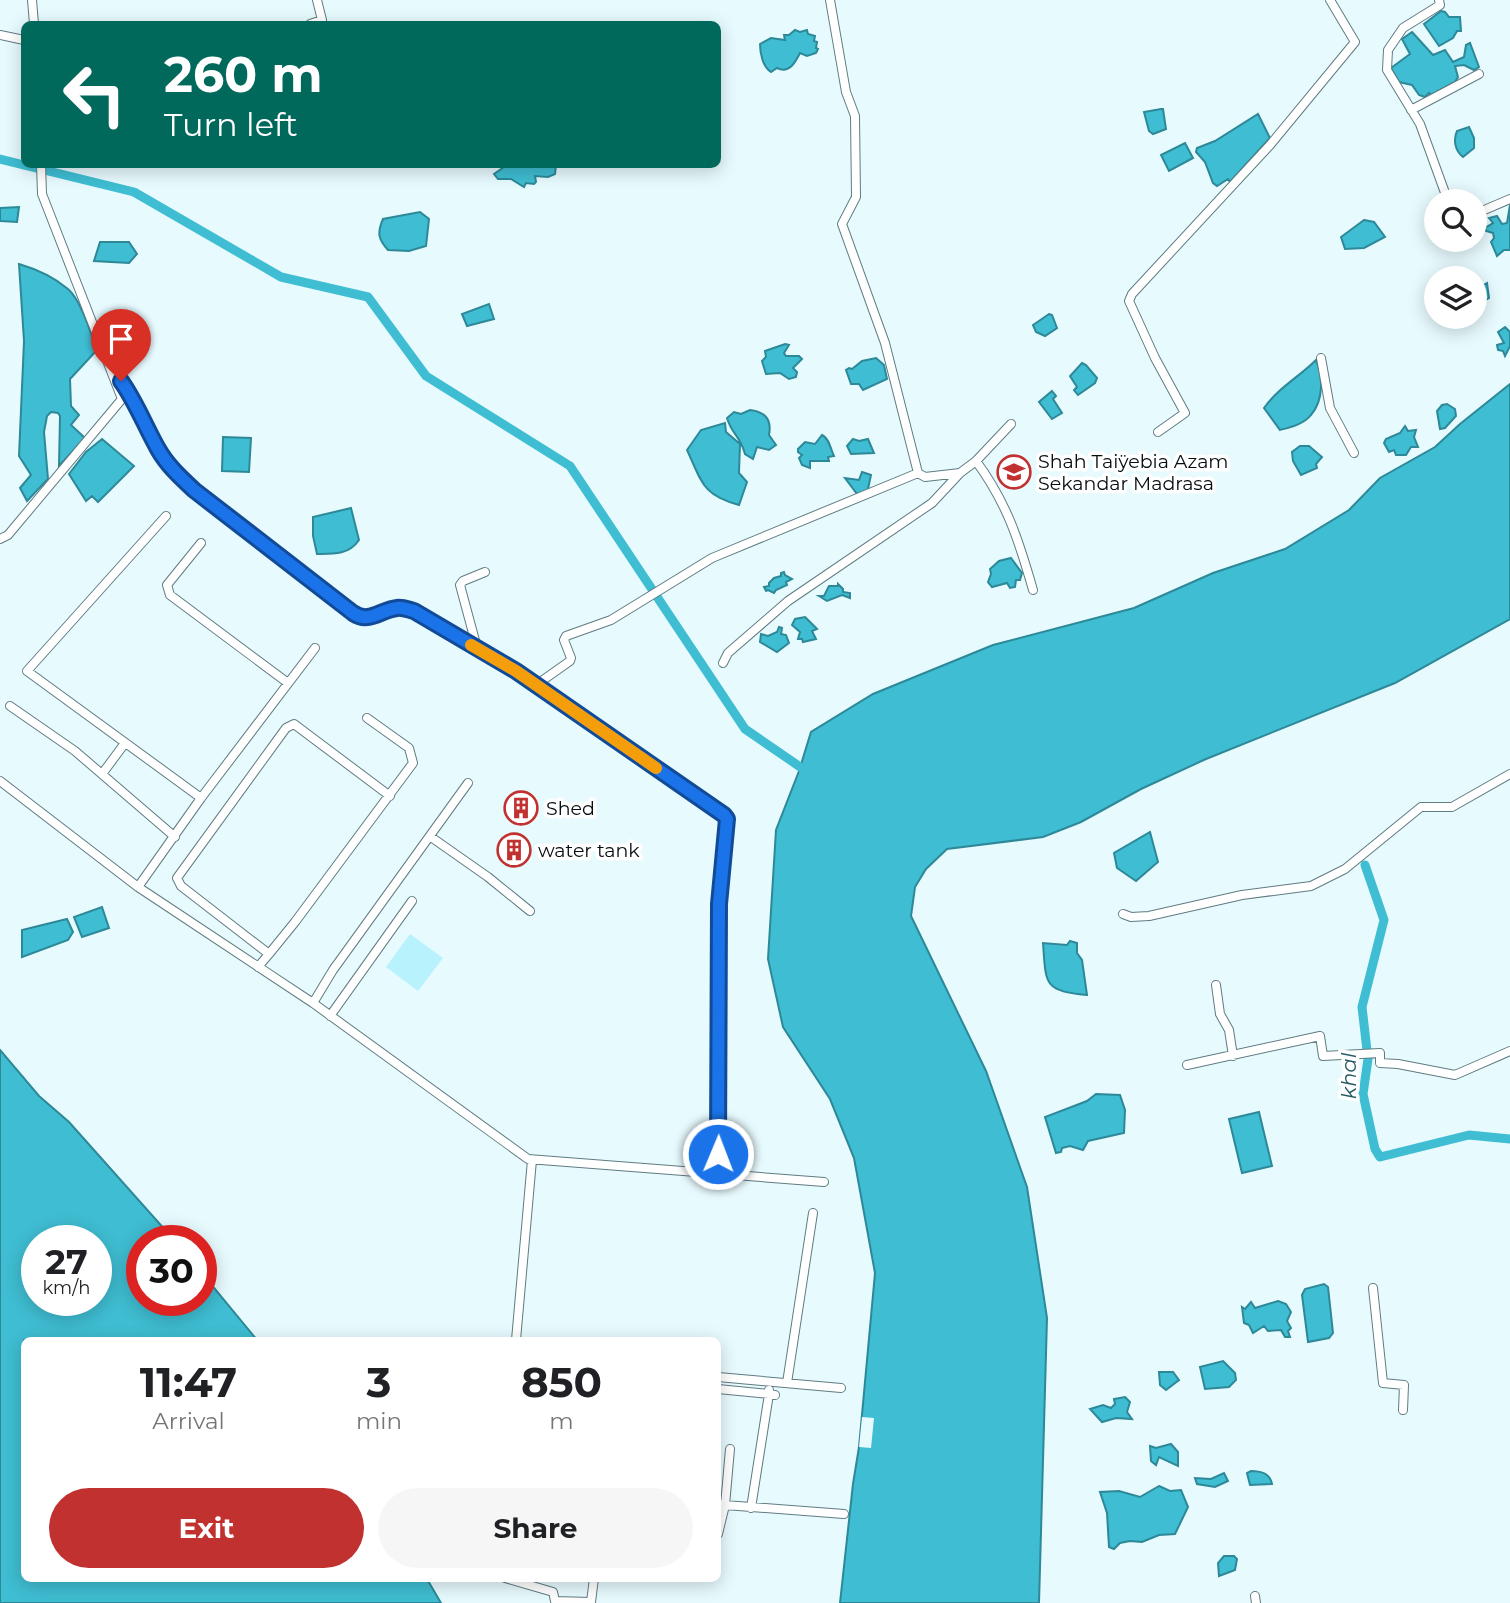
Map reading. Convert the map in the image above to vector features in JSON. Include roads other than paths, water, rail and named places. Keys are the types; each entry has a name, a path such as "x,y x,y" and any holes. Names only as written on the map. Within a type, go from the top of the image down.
{"street":[{"path":"32,0 34,21"},
{"path":"317,0 321,20 318,21"},
{"path":"830,0 846,92 855,116 856,197 842,224 885,343 918,473 925,477 960,473"},
{"path":"1158,432 1185,413 1155,358 1129,301 1132,294 1270,145 1355,42 1330,0"},
{"path":"1439,0 1440,5 1403,28 1388,50 1387,70 1420,124 1444,189"},
{"path":"0,35 21,39"},
{"path":"1411,110 1479,74"},
{"path":"0,539 8,534 121,403 121,393 42,194 41,168"},
{"path":"1487,209 1510,199"},
{"path":"1321,358 1330,408 1354,453"},
{"path":"110,368 130,393 171,468 245,531 361,618 398,607 407,609 536,685 727,819 719,904 719,1135 716,1174"},
{"path":"723,663 728,653 788,601 932,503 1010,424"},
{"path":"976,461 995,487 1019,542 1033,590"},
{"path":"536,685 570,661 564,640 566,636 611,620 712,558 918,473"},
{"path":"166,516 27,671 201,798"},
{"path":"201,543 167,585 170,595 288,683"},
{"path":"477,648 460,585 463,581 485,572"},
{"path":"138,887 201,798 315,648"},
{"path":"10,706 75,751 175,837"},
{"path":"258,967 296,922 414,763 409,748 366,718"},
{"path":"269,954 181,886 177,878 286,728 294,724 390,796"},
{"path":"102,774 125,743"},
{"path":"1123,914 1131,917 1149,916 1242,895 1311,886 1345,869 1421,807 1452,807 1510,774"},
{"path":"0,781 138,887 313,1003 444,1100 532,1160 824,1182"},
{"path":"313,1003 468,783"},
{"path":"431,837 530,911"},
{"path":"330,1016 412,901"},
{"path":"1216,985 1220,1014 1228,1030 1233,1056"},
{"path":"1187,1065 1320,1036 1323,1056 1380,1054 1380,1063 1455,1075 1510,1051"},
{"path":"516,1337 532,1160"},
{"path":"787,1383 813,1213"},
{"path":"1373,1288 1383,1383 1404,1385 1403,1410"},
{"path":"721,1377 841,1388"},
{"path":"751,1508 772,1394 770,1382"},
{"path":"721,1388 772,1394"},
{"path":"730,1449 721,1504 844,1514"},
{"path":"519,1582 553,1592 555,1601 591,1602 594,1582"}],"water":[{"path":"1441,11 1449,17 1460,17 1461,31 1457,31 1453,38 1439,46 1424,24"},
{"path":"795,30 807,30 808,34 815,36 818,49 816,53 807,56 800,53 788,69 777,68 771,72 762,60 760,44 771,38 785,40 784,35"},
{"path":"1412,32 1433,55 1445,50 1453,62 1464,57 1466,45 1470,43 1479,67 1474,70 1464,65 1455,66 1458,77 1455,82 1431,95 1419,95 1412,85 1399,82 1391,68 1410,54 1402,39"},
{"path":"1163,109 1166,129 1153,134 1149,131 1144,112"},
{"path":"1258,114 1270,138 1230,182 1228,179 1217,186 1213,183 1205,162 1196,152 1197,148 1215,141"},
{"path":"1469,127 1474,138 1474,148 1463,157 1457,149 1456,134 1457,131"},
{"path":"1185,143 1193,158 1169,171 1161,155"},
{"path":"503,168 556,168 555,174 548,177 535,176 534,184 526,183 524,187 511,179 498,179 494,174"},
{"path":"1510,205 1510,250 1504,250 1497,256 1491,242 1493,233 1487,231 1487,227 1493,223 1489,218 1497,216 1502,224 1507,223"},
{"path":"19,207 17,222 0,221 0,208"},
{"path":"420,212 429,219 426,246 409,251 388,250 380,236 383,219"},
{"path":"1364,220 1374,222 1385,237 1364,248 1345,249 1341,237"},
{"path":"100,242 129,242 137,254 129,263 94,261"},
{"path":"19,264 39,271 73,294 97,350 70,379 71,406 79,415 71,425 85,438 59,466 60,416 51,412 47,416 44,432 48,479 27,501 20,488 31,475 19,456 24,341"},
{"path":"489,304 494,319 467,326 462,314"},
{"path":"1049,314 1052,315 1057,328 1045,336 1036,332 1033,325"},
{"path":"1505,327 1510,332 1510,346 1505,356 1503,351 1498,350 1497,345 1504,343 1498,332"},
{"path":"789,345 784,353 786,356 799,356 802,359 793,368 797,372 796,377 789,379 780,373 766,374 762,361 766,357 765,351"},
{"path":"876,358 884,365 887,379 863,390 859,384 851,384 846,370 862,361"},
{"path":"1316,360 1321,388 1315,409 1305,421 1280,430 1264,408 1276,394"},
{"path":"1082,363 1097,378 1095,383 1078,395 1074,390 1077,387 1070,376"},
{"path":"1510,384 1510,619 1395,683 1206,759 1141,789 1081,822 1043,837 947,849 926,869 915,887 911,916 986,1071 1027,1187 1047,1318 1039,1603 840,1603 859,1447 875,1273 854,1158 830,1099 783,1027 768,959 776,830 811,732 873,694 993,645 1134,608 1213,573 1285,549 1349,510 1380,478 1435,447"},
{"path":"1052,391 1056,396 1053,399 1062,413 1052,419 1039,402"},
{"path":"1447,404 1455,409 1456,416 1445,428 1440,429 1437,411"},
{"path":"750,410 760,412 766,417 769,435 776,445 769,450 757,447 753,459 745,454 727,418 734,412 741,414"},
{"path":"725,423 726,432 740,444 739,473 747,482 739,505 710,492 700,479 687,450 701,430"},
{"path":"1405,426 1408,431 1416,430 1414,437 1418,447 1411,447 1406,455 1396,455 1394,450 1389,452 1384,443 1386,439 1400,433"},
{"path":"822,435 828,441 834,456 828,457 829,461 810,461 810,468 802,465 799,458 802,455 798,449 805,442 815,444"},
{"path":"223,437 251,438 249,472 222,471"},
{"path":"102,439 134,466 98,502 92,496 86,501 69,474 86,452"},
{"path":"853,439 868,439 874,453 851,454 847,446"},
{"path":"1300,446 1309,446 1322,457 1316,464 1317,468 1301,475 1293,461 1292,452"},
{"path":"862,472 871,475 868,489 870,491 857,494 845,478 859,480"},
{"path":"351,508 359,540 346,551 317,554 313,517"},
{"path":"1011,558 1022,573 1020,580 1016,580 1015,587 1010,588 1007,583 992,587 988,582 990,569 999,561"},
{"path":"784,572 792,579 786,582 787,585 774,593 766,591 764,587 769,586 774,578"},
{"path":"838,584 843,592 850,593 850,598 842,595 827,601 819,596 824,596 829,586"},
{"path":"805,617 817,629 812,631 816,639 803,642 798,639 800,632 792,625 795,619"},
{"path":"779,627 789,643 777,652 760,642 761,634 768,636 777,632"},
{"path":"1150,832 1158,862 1136,881 1117,868 1114,853"},
{"path":"102,907 109,928 82,937 74,917"},
{"path":"67,919 73,932 68,940 22,957 22,930"},
{"path":"1070,941 1077,943 1087,995 1055,988 1047,976 1043,943 1067,945"},
{"path":"0,1050 39,1096 69,1122 161,1225 126,1225 126,1316 217,1316 217,1291 255,1337 21,1337 21,1582 429,1582 441,1603 0,1603"},
{"path":"1096,1094 1120,1095 1125,1110 1124,1133 1088,1141 1083,1150 1070,1146 1056,1153 1045,1117 1087,1101"},
{"path":"1259,1112 1272,1166 1242,1173 1229,1119"},
{"path":"1324,1284 1328,1287 1333,1333 1329,1338 1308,1342 1302,1295 1305,1289"},
{"path":"1278,1301 1286,1304 1291,1312 1287,1321 1291,1328 1288,1331 1290,1337 1285,1337 1281,1330 1268,1331 1264,1326 1253,1333 1249,1325 1244,1323 1242,1307 1245,1309 1251,1302 1255,1308"},
{"path":"1223,1361 1235,1373 1236,1380 1229,1387 1205,1389 1200,1367"},
{"path":"1159,1372 1173,1372 1179,1380 1166,1390 1160,1385"},
{"path":"1125,1397 1130,1402 1127,1412 1132,1419 1116,1418 1102,1422 1090,1409 1103,1405 1111,1408 1115,1404 1114,1399"},
{"path":"1171,1444 1178,1452 1178,1466 1159,1457 1156,1465 1151,1461 1150,1446 1156,1448"},
{"path":"1224,1473 1228,1481 1215,1487 1197,1484 1195,1478 1211,1479"},
{"path":"1247,1473 1264,1473 1272,1484 1250,1485"},
{"path":"1159,1486 1170,1491 1181,1490 1188,1507 1175,1534 1159,1535 1142,1542 1120,1543 1114,1549 1109,1547 1107,1513 1100,1492 1119,1491 1140,1497"},
{"path":"1224,1556 1234,1556 1237,1559 1235,1570 1219,1576 1218,1563"}],"waterway":[{"path":"0,159 21,164"},
{"path":"37,168 134,192 281,277 368,297 426,376 570,466 745,729 809,773"},
{"name":"khal","path":"1365,865 1384,920 1362,1007 1368,1059 1363,1094 1375,1149 1380,1157 1469,1135 1510,1139"}],"place":[{"name":"Shah Taiÿebia Azam Sekandar Madrasa","path":"1014,472"},
{"name":"Shed","path":"521,808"},
{"name":"water tank","path":"514,850"}]}
